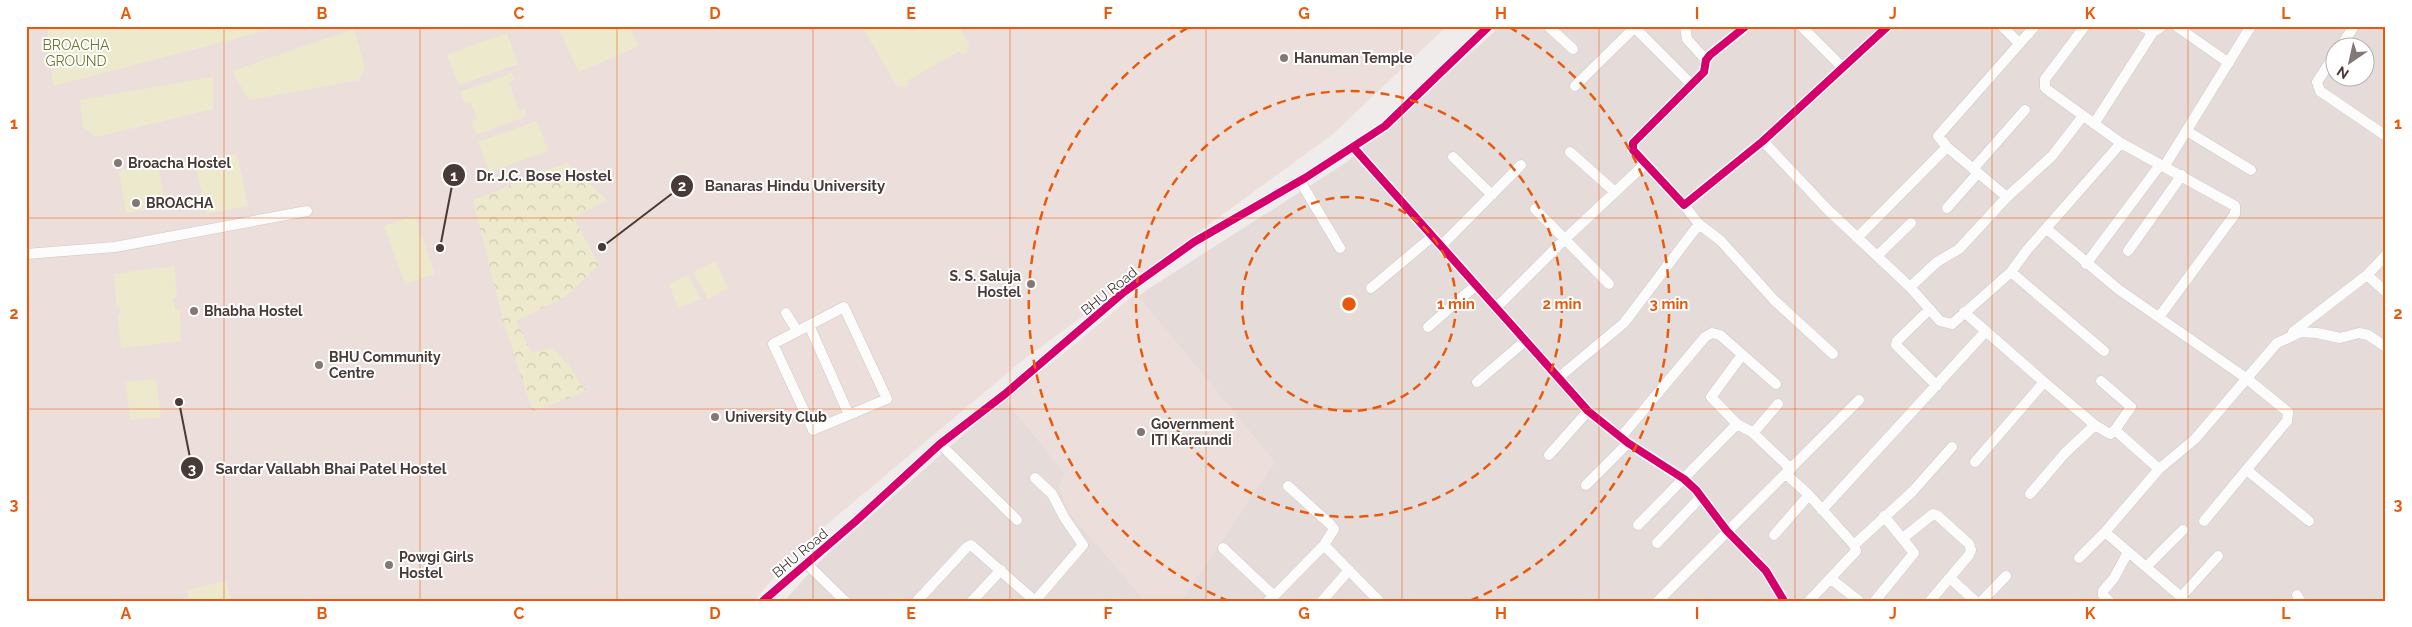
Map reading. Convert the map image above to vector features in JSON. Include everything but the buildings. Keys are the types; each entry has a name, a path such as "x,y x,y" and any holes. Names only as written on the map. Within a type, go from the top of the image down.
{"street":[{"name":"BHU Road","path":"763,601 807,564 940,444 1005,394 1124,292 1170,258 1353,148 1402,111 1488,26"},
{"path":"1548,26 1572,50"},
{"path":"1685,26 1687,39 1706,60"},
{"path":"1746,26 1706,60 1704,72 1634,140 1633,150 1700,224 1722,240 1775,301 1834,354"},
{"path":"1802,26 1843,68"},
{"path":"1684,205 1764,141 1888,26"},
{"path":"2002,26 2019,43"},
{"path":"2007,197 1939,139 1939,134 2035,26"},
{"path":"2085,26 2044,82 2045,88 2120,143 2231,203 2236,210 2159,317"},
{"path":"2094,124 2158,29 2141,26"},
{"path":"2176,26 2229,63"},
{"path":"2086,264 2187,131 2251,26"},
{"path":"2346,38 2354,26"},
{"path":"1575,86 1636,27 1691,84"},
{"path":"2324,71 2317,82 2320,91 2386,136"},
{"path":"1947,208 2025,110"},
{"path":"1910,287 1942,259 1959,249 2007,197 2052,156 2083,116"},
{"path":"2187,131 2250,170"},
{"path":"1764,141 1857,238 1910,287 1940,321 1947,324 1952,324 2011,272 2120,143"},
{"path":"1857,238 1948,147"},
{"path":"1353,148 1442,245 1475,286 1588,411 1624,440 1684,479 1701,497 1727,531 1766,571 1784,601"},
{"path":"1570,152 1615,192"},
{"path":"1453,157 1492,194"},
{"path":"1496,308 1564,240 1645,164"},
{"path":"1442,245 1522,165"},
{"path":"2128,251 2182,176"},
{"path":"1300,181 1340,248"},
{"path":"1535,209 1609,284"},
{"path":"26,254 128,245 307,211"},
{"path":"1877,256 1911,223"},
{"path":"1558,378 1624,323 1700,224"},
{"path":"2047,229 2086,264 2285,407 2288,416 2248,471 2204,521"},
{"path":"1371,288 1433,236"},
{"path":"2286,338 2367,275 2386,255"},
{"path":"2011,272 2104,351"},
{"path":"2367,275 2386,292"},
{"path":"1428,327 1475,286"},
{"path":"844,307 887,399 814,430 772,344 810,325 844,307"},
{"path":"1930,309 1897,341 1896,345 1937,386"},
{"path":"1964,312 2095,425 2110,434 2131,407 2101,381"},
{"path":"786,313 797,332"},
{"path":"810,325 849,415"},
{"path":"1822,510 1986,332"},
{"path":"2079,558 2105,532 2159,469 2195,439 2277,343 2301,332 2340,338 2359,333 2368,335 2386,347"},
{"path":"1586,485 1624,440 1680,364 1709,334 1716,333 1720,335 1776,384"},
{"path":"1477,382 1525,341"},
{"path":"1742,355 1711,397 1737,424 1752,432 1854,545 1856,553 1809,601"},
{"path":"1975,462 2044,382"},
{"path":"1658,601 1859,400"},
{"path":"1752,432 1778,404"},
{"path":"1549,455 1588,411"},
{"path":"1638,525 1737,424"},
{"path":"2030,494 2065,453 2095,425"},
{"path":"2115,430 2159,469"},
{"path":"940,444 1017,520"},
{"path":"1854,545 1912,492 1952,447"},
{"path":"2248,471 2309,520"},
{"path":"917,601 969,546 974,546 1035,601 1083,545 1064,517 1052,494 1035,478"},
{"path":"1223,548 1271,598 1324,546 1334,529 1288,486"},
{"path":"1774,535 1809,495"},
{"path":"1656,542 1701,497"},
{"path":"1903,538 1929,516 1937,515 1969,544 1971,550 1930,601"},
{"path":"1875,601 1914,553 1884,516"},
{"path":"2146,567 2183,530"},
{"path":"2105,532 2184,599 2218,556"},
{"path":"1324,546 1379,601"},
{"path":"2109,601 2103,596 2103,591 2114,578 2128,552"},
{"path":"807,564 845,601"},
{"path":"972,601 1001,570"},
{"path":"1322,601 1349,570"},
{"path":"1982,601 2006,576"},
{"path":"1950,578 1975,601"},
{"path":"1831,579 1858,601"}],"shaded area":[{"path":"26,26 1447,26 1333,134 1023,360 800,547 754,601 26,601"},
{"path":"1501,26 2386,26 2386,601 784,601 824,557 1002,401 1148,289 1347,162"},
{"name":"Government ITI Karaundi","path":"1136,293 1275,462 1181,601 1145,601 1070,514 1059,487 1064,472 1006,402"}],"green space":[{"name":"BROACHA GROUND","path":"47,26 284,26 53,86"},
{"path":"557,26 629,26 639,46 579,72"},
{"path":"862,26 959,26 970,46 966,48 968,52 962,55 960,51 907,81 909,85 904,88 902,85 897,87"},
{"path":"354,29 365,68 359,80 249,100 232,71"},
{"path":"507,33 518,64 459,85 447,55"},
{"path":"512,73 514,80 509,83 519,111 525,109 527,116 476,135 471,121 477,119 471,103 465,104 460,92"},
{"path":"213,77 213,109 96,137 83,127 80,100"},
{"path":"537,121 548,151 489,172 478,142"},
{"path":"237,154 248,206 206,214 195,162"},
{"path":"567,163 607,200 574,218 599,265 566,296 516,321 532,353 552,348 569,366 586,391 533,412 504,324 473,200"},
{"path":"158,164 165,206 126,213 119,171"},
{"path":"415,215 435,274 405,284 384,226"},
{"path":"715,261 728,288 708,299 693,272"},
{"path":"174,266 177,298 173,298 175,310 180,309 181,341 121,348 118,314 121,314 120,307 117,307 114,274"},
{"path":"688,275 701,299 678,308 669,284"},
{"path":"156,379 161,417 130,420 126,382"},
{"path":"226,581 231,601 189,601 187,590"}],"cycle path":[{"path":"763,601 856,521 940,444 1005,394 1124,292 1194,242 1305,178 1385,126 1489,26"},
{"path":"1746,26 1710,55 1706,60 1704,72 1633,143 1633,150 1684,205 1763,141 1888,26"},
{"path":"1353,147 1588,411 1628,443 1684,479 1696,490 1727,531 1766,571 1784,601"}],"place":[{"name":"Hanuman Temple","path":"1284,58"},
{"name":"Broacha Hostel","path":"118,163"},
{"name":"BROACHA","path":"136,203"},
{"name":"Banaras Hindu University","path":"602,247"},
{"name":"Dr. J.C. Bose Hostel","path":"440,248"},
{"name":"S. S. Saluja Hostel","path":"1031,284"},
{"name":"Bhabha Hostel","path":"194,311"},
{"name":"BHU Community Centre","path":"319,365"},
{"name":"Sardar Vallabh Bhai Patel Hostel","path":"179,402"},
{"name":"University Club","path":"715,417"},
{"name":"Government ITI Karaundi","path":"1141,432"},
{"name":"Powgi Girls Hostel","path":"389,565"}]}
